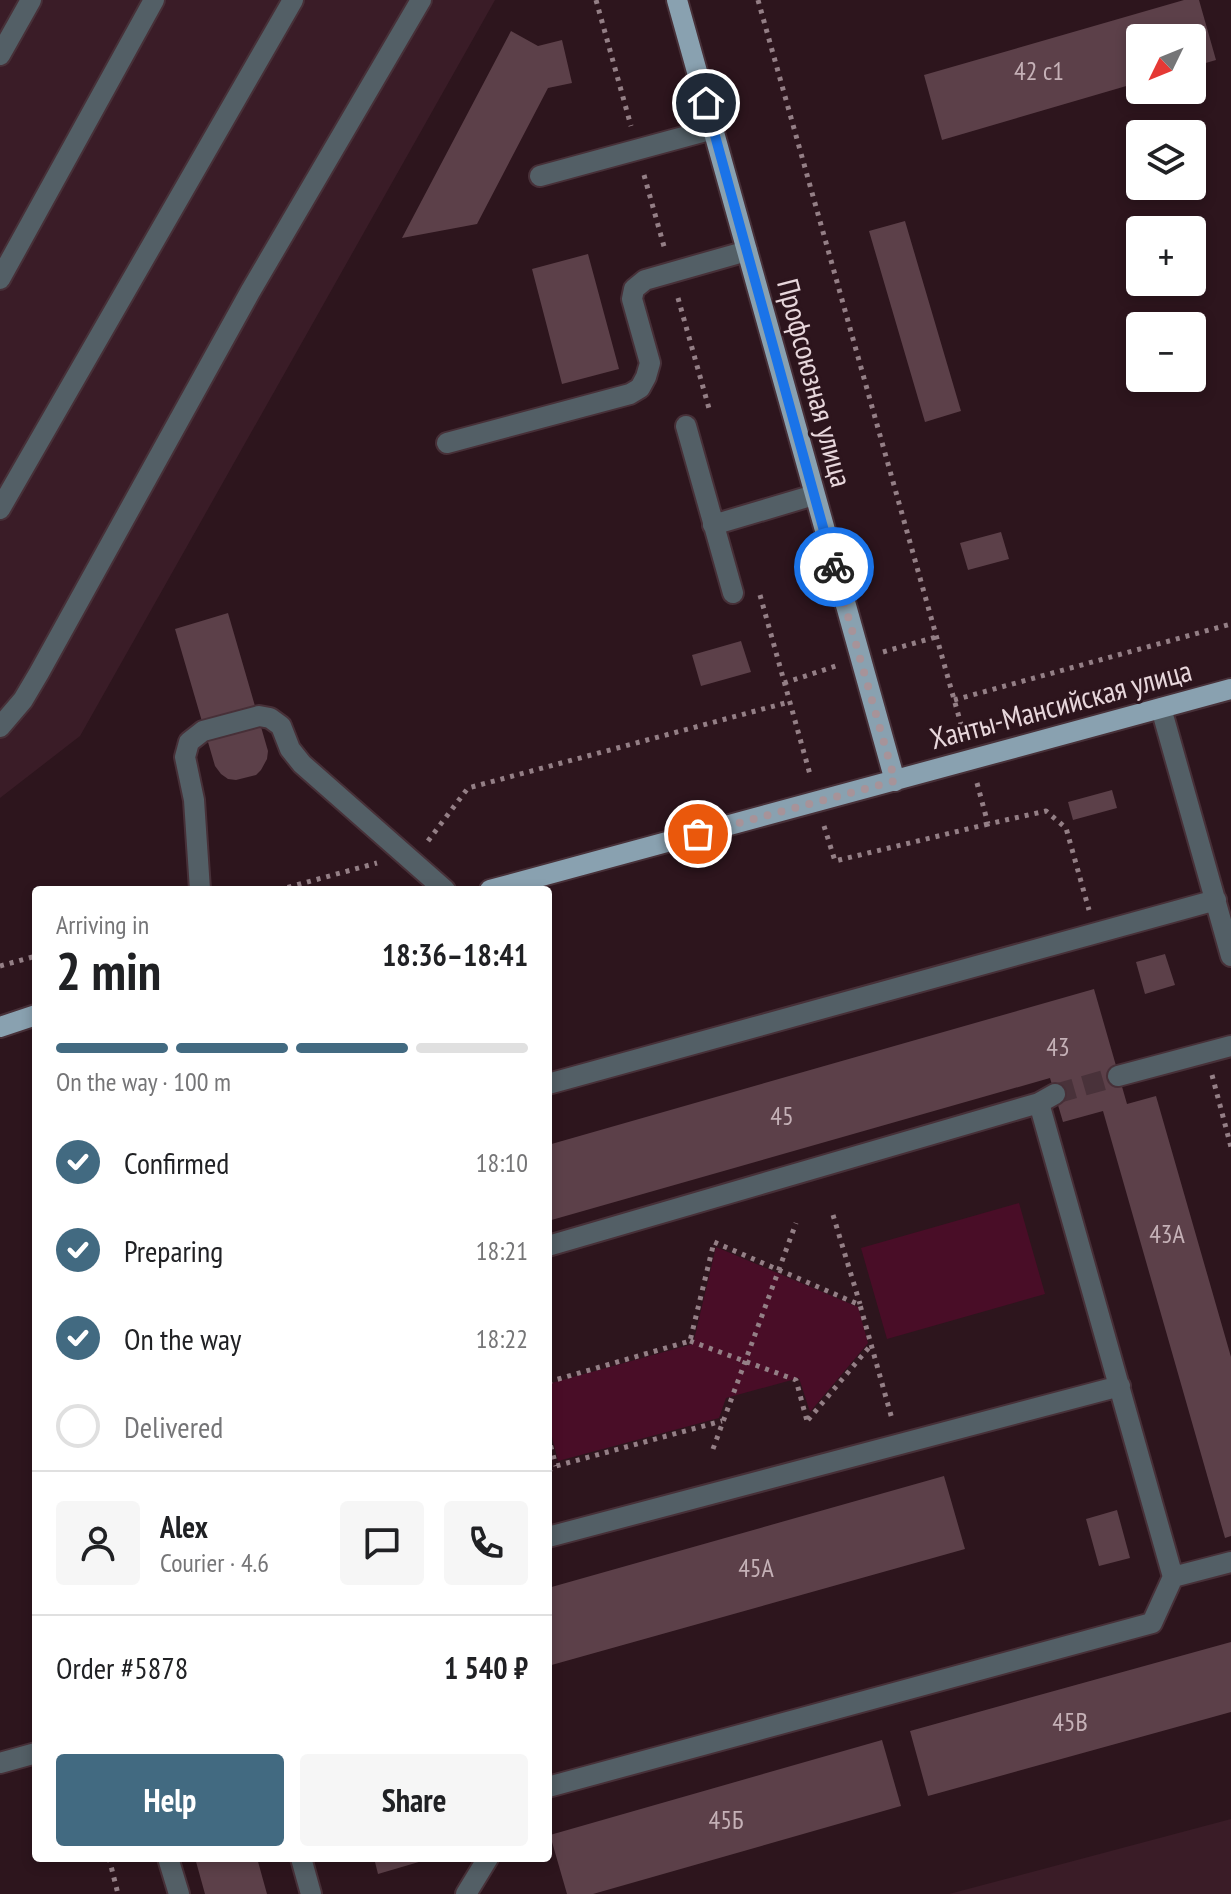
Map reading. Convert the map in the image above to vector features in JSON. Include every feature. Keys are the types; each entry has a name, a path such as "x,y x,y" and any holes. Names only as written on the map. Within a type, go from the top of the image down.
{"main road":[{"name":"Профсоюзная улица","path":"677,0 895,781"},
{"name":"Ханты-Мансийская улица","path":"505,886 1231,689"}],"lane":[{"path":"0,55 31,0"},
{"path":"0,279 154,0"},
{"path":"0,509 293,0"},
{"path":"0,727 23,700 39,673 250,292 421,0"},
{"path":"540,176 713,129"},
{"path":"447,443 630,394 640,388 650,363 632,299 634,289 645,280 671,271 747,251"},
{"path":"686,426 733,593"},
{"path":"713,525 814,495"},
{"path":"1161,708 1231,956"},
{"path":"200,886 194,800 185,757 189,742 203,731 259,716 270,718 281,726 290,749 302,764 440,886"},
{"path":"552,1083 1216,900"},
{"path":"1118,1076 1231,1046"},
{"path":"552,1245 1047,1099 1120,1386 1173,1577 1152,1623 552,1786"},
{"path":"552,1536 1120,1386"},
{"path":"1173,1577 1231,1562"},
{"path":"0,1763 32,1754"},
{"path":"169,1862 179,1894"},
{"path":"302,1862 311,1894"},
{"path":"466,1894 486,1862"}],"path":[{"path":"596,0 713,425"},
{"path":"758,0 988,824 1046,811 1066,828 1095,934"},
{"path":"292,886 420,851 468,788 789,702 759,592"},
{"path":"954,700 1231,624"},
{"path":"0,966 32,957"},
{"path":"1207,1053 1231,1147"},
{"path":"833,1215 895,1430"},
{"path":"713,1449 796,1223"},
{"path":"690,1341 714,1242 860,1305"},
{"path":"552,1381 690,1341 796,1380 807,1421 872,1345"},
{"path":"552,1468 722,1421"},
{"path":"552,1451 556,1466"},
{"path":"110,1862 118,1894"}],"shaded area":[{"path":"0,0 495,0 80,736 0,798"},
{"path":"1019,1203 1045,1294 887,1339 861,1248"},
{"path":"716,1247 858,1307 868,1343 810,1412 799,1378 726,1398 719,1418 558,1461 552,1437 552,1383 693,1344"},
{"path":"1231,1819 1231,1894 949,1894"}],"building":[{"path":"1184,0 1199,0 1206,24 1126,24 1126,86 942,140 924,75"},
{"path":"1206,25 1216,60 1206,63"},
{"path":"511,31 538,46 562,40 572,83 548,88 477,224 402,238"},
{"path":"905,221 961,411 925,422 869,231"},
{"path":"588,254 619,369 562,384 532,269"},
{"path":"1001,532 1009,559 968,570 960,543"},
{"path":"228,613 268,751 267,759 256,775 236,780 228,779 215,766 175,629"},
{"path":"741,641 751,672 701,686 692,655"},
{"path":"1112,790 1117,808 1073,820 1068,802"},
{"path":"1165,954 1175,985 1145,994 1136,962"},
{"path":"1094,989 1127,1104 1156,1096 1231,1357 1231,1536 1225,1538 1103,1111 1063,1122 1050,1078 552,1220 552,1144"},
{"path":"944,1476 965,1549 552,1665 552,1587"},
{"path":"1117,1510 1130,1558 1099,1566 1086,1519"},
{"path":"1231,1642 1231,1712 928,1796 910,1731"},
{"path":"882,1740 901,1806 593,1894 567,1894 552,1834"},
{"path":"196,1862 258,1862 267,1894 205,1894"},
{"path":"375,1862 419,1862 378,1874"}],"tunnel":[{"path":"1055,1094 1118,1076"}],"way so far":[{"path":"698,834 895,781 834,567"}],"route":[{"path":"706,103 834,567"}]}
